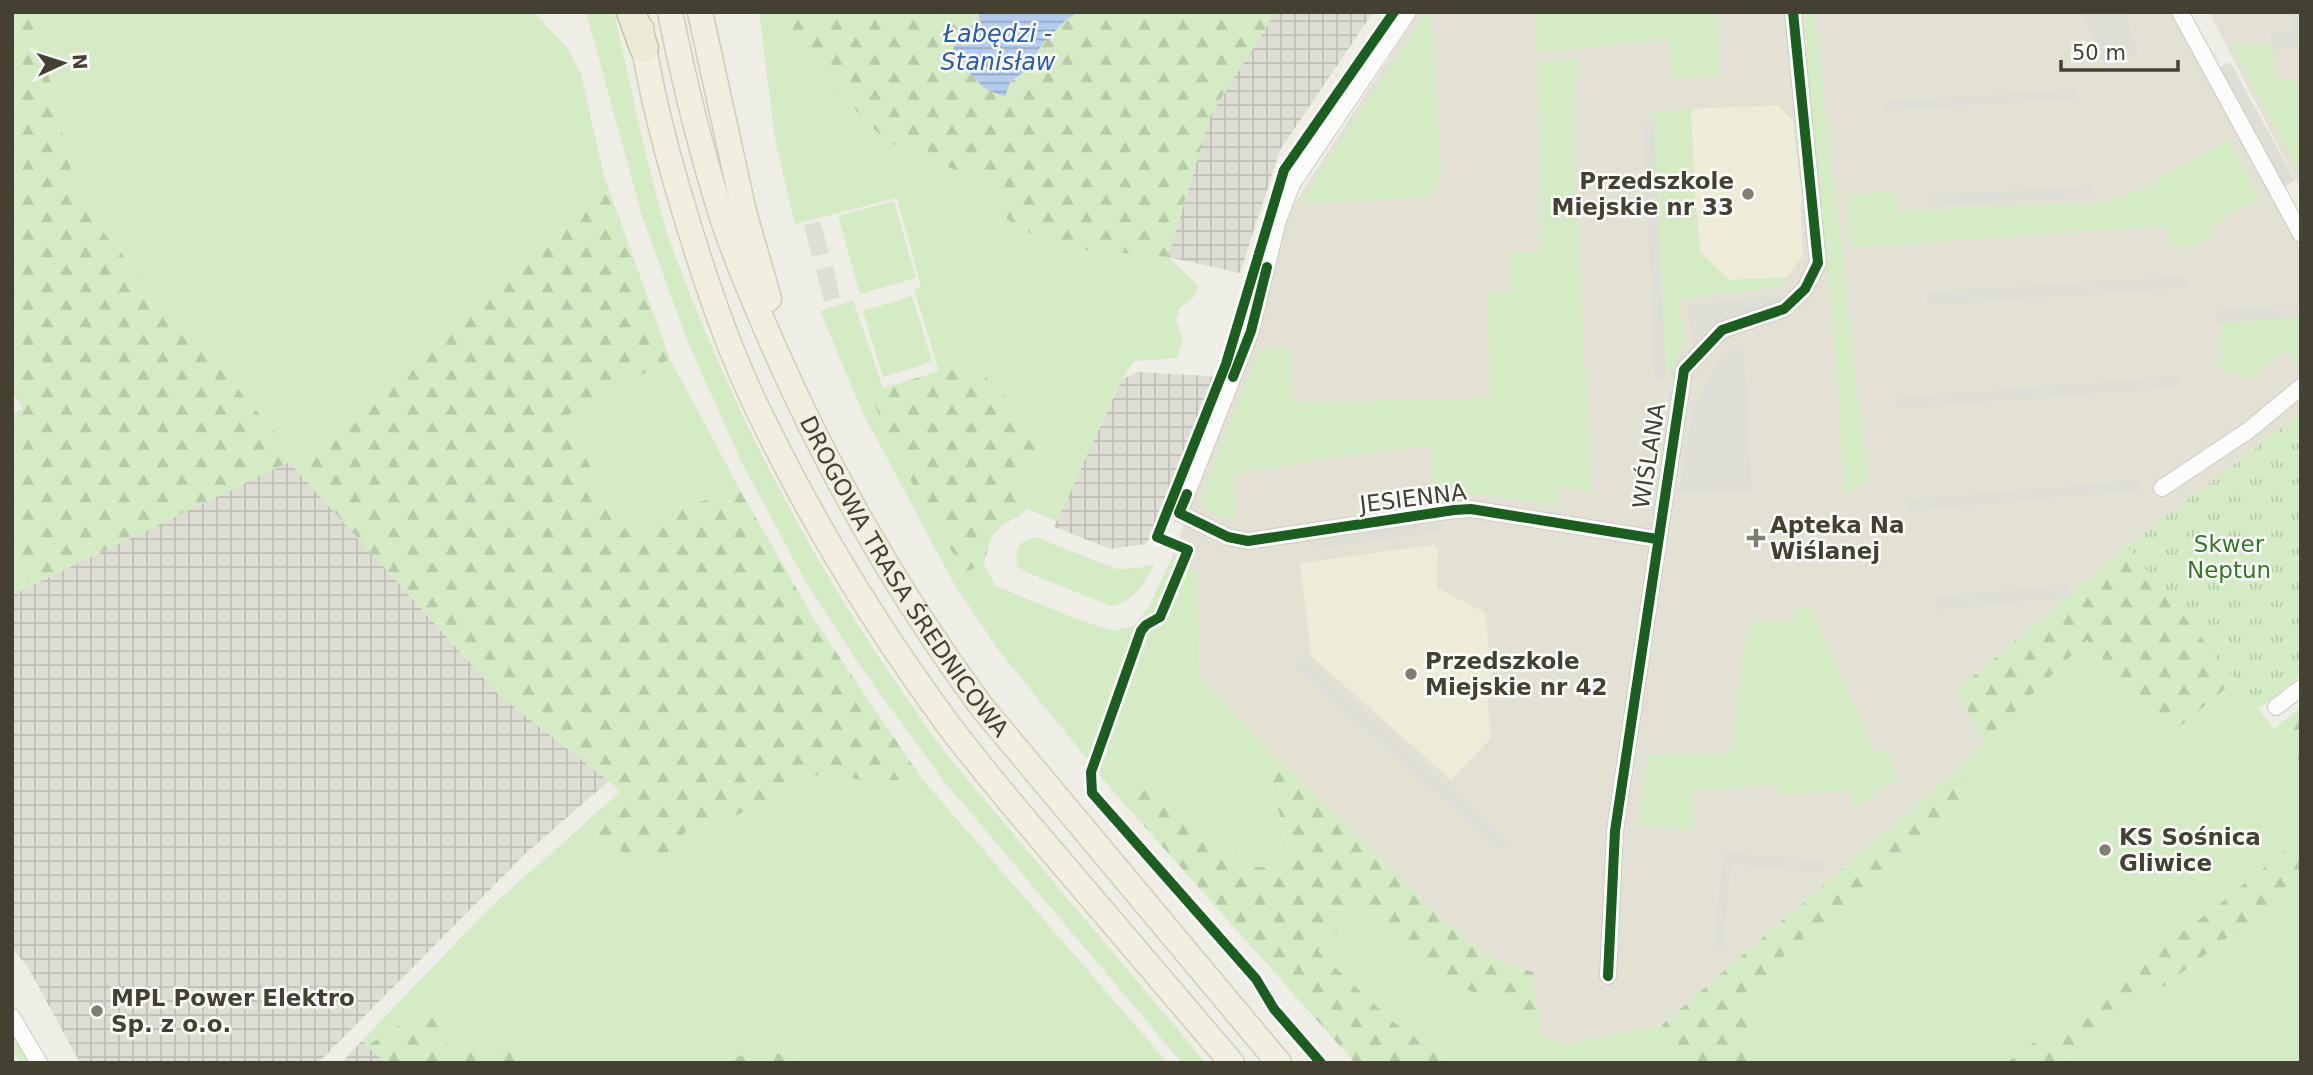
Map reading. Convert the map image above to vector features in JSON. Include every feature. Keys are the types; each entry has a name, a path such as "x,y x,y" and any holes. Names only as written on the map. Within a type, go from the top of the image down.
{"highway":[{"path":"631,12 644,48"}],"main road":[{"name":"DROGOWA TRASA ŚREDNICOWA","path":"639,12 644,48 666,148 695,247 726,334 768,430 824,533 908,667 951,728 1231,1063"},
{"name":"DROGOWA TRASA ŚREDNICOWA","path":"670,12 722,218 800,407 850,504 894,579 950,665 981,706 1279,1063"},
{"path":"699,12 744,212 800,407"}],"street":[{"name":"JESIENNA","path":"1408,12 1292,184 1278,220 1251,331 1179,513 1228,537 1248,541 1462,509 1657,539"},
{"name":"WIŚLANA","path":"1608,976 1615,831 1657,539 1685,370 1722,330 1784,309 1805,289 1818,263 1793,12"},
{"path":"2180,12 2301,234"},
{"path":"2162,488 2249,430 2301,387"},
{"path":"2276,707 2301,688"},
{"path":"12,1017 39,1063"}],"shaded area":[{"path":"1276,12 1373,12 1280,150 1240,273 1168,257 1211,114"},
{"path":"1419,12 2176,12 2301,236 2301,413 2127,546 1957,690 1984,742 1957,769 1662,1025 1567,1044 1541,1034 1533,972 1488,957 1443,920 1260,741 1200,678 1198,574 1171,559 1246,358 1276,250 1291,209"},
{"path":"2082,12 2124,12 2138,53 2106,69"},
{"path":"2209,12 2301,12 2301,190"},
{"path":"2291,12 2301,12 2301,47 2273,50 2270,34 2292,30"},
{"path":"2230,62 2295,180 2284,187 2219,68"},
{"path":"2077,89 2078,98 1884,111 1884,102"},
{"name":"Przedszkole Miejskie nr 33","path":"1778,105 1793,121 1802,198 1800,204 1803,256 1786,278 1729,280 1700,252 1691,109"},
{"path":"1643,124 1654,124 1666,378 1655,379"},
{"path":"2092,186 2093,197 1934,206 1933,195"},
{"path":"820,221 829,253 812,257 804,225"},
{"path":"833,266 840,297 824,302 816,270"},
{"path":"2186,276 2186,288 1927,305 1927,292"},
{"path":"1778,295 1782,300 1723,323 1693,345 1687,306"},
{"path":"2301,305 2301,317 2216,323 2216,310"},
{"path":"1743,342 1752,491 1679,493 1693,409 1717,363"},
{"path":"1138,372 1214,378 1152,535 1145,544 1111,549 1054,527 1122,379"},
{"path":"2179,376 2179,387 1897,409 1896,398"},
{"path":"289,462 500,696 609,781 526,853 318,1063 80,1063 29,969 12,948 12,595"},
{"path":"2141,480 2142,490 1907,511 1906,500"},
{"path":"1441,522 1443,531 1312,550 1311,541"},
{"name":"Przedszkole Miejskie nr 42","path":"1433,545 1438,550 1437,588 1486,613 1492,692 1487,692 1491,738 1451,780 1311,656 1300,563"},
{"path":"2067,585 2069,597 1936,610 1935,597"},
{"path":"1302,657 1508,841 1501,850 1294,666"},
{"path":"1723,852 1825,861 1824,873 1731,864 1723,949 1714,948"},
{"path":"362,1041 367,1046 386,1063 341,1063"}],"green space":[{"path":"12,12 34,13 79,204 297,458 604,176 670,359 564,417 624,529 739,488 815,621 922,779 868,781 822,773 737,815 692,824 667,854 633,861 613,844 566,840 620,792 500,696 289,462 33,585 12,569 12,415 23,408 12,392"},
{"path":"32,12 534,12 567,48 581,74 604,176 297,458 79,204"},
{"path":"586,12 614,12 653,184 676,259 734,397 760,451 787,504 846,606 946,754 1206,1063 1182,1063 943,780 858,663 804,579 741,461 687,340 642,216"},
{"path":"759,12 797,12 789,43 890,145 916,142 950,168 983,181 1008,220 1052,247 1168,257 1199,286 1193,298 1180,308 1176,320 1183,339 1177,358 1135,361 1122,379 1057,521 1027,509 1020,515 1011,484 1040,452 956,366 939,371 914,289 921,287 897,198 795,224 775,140"},
{"path":"797,12 937,12 960,29 952,54 1010,82 1025,68 1051,34 1078,12 1276,12 1211,114 1168,257 1052,247 1008,220 983,181 950,168 916,143 890,145 789,43"},
{"path":"937,12 979,12 979,19 970,27 960,29"},
{"path":"1426,12 1431,12 1442,173 1437,186 1420,198 1301,204 1310,186"},
{"path":"1535,12 1718,12 1720,75 1671,80 1669,39 1537,53"},
{"path":"1799,12 1815,12 1868,483 1844,493 1832,304 1824,257"},
{"path":"2268,42 2273,52 2275,79 2295,78 2297,92 2301,92 2301,176 2231,45"},
{"path":"1579,58 1573,122 1592,493 1561,485 1559,505 1477,494 1434,500 1431,446 1371,452 1233,474 1236,520 1210,512 1200,499 1257,355 1269,347 1290,351 1293,402 1471,399 1490,396 1487,293 1510,290 1509,253 1542,251 1537,62"},
{"path":"1691,109 1700,252 1729,280 1786,278 1781,287 1680,299 1685,343 1666,378 1653,113"},
{"path":"2229,140 2259,199 2209,228 2211,239 2172,252 2165,226 1851,248 1847,196 1895,191 1899,211 2101,202 2138,191"},
{"path":"894,201 916,278 860,294 838,216"},
{"path":"912,296 932,362 883,377 863,311"},
{"path":"853,300 883,388 874,403 907,475 964,571 984,565 996,586 1113,631 1134,626 1150,605 1171,559 1198,573 1200,678 1260,741 1290,854 1280,869 1252,866 1156,785 1119,798 1000,652 954,584 863,413 820,311"},
{"path":"2301,317 2301,361 2297,364 2286,351 2246,381 2215,365 2221,356 2221,322"},
{"path":"670,359 739,488 624,529 564,416"},
{"path":"956,366 987,378 1028,418 1040,452 1011,484 1020,515 993,534 984,565 964,572 907,475 873,402 883,388"},
{"name":"Skwer Neptun","path":"2301,413 2301,675 2259,709 2127,546"},
{"path":"1035,537 1117,569 1155,564 1132,596 1111,606 1023,571 1017,566 1021,543"},
{"path":"2127,546 2236,680 2168,736 2087,640 1984,742 1957,690"},
{"path":"12,569 33,585 12,595"},
{"path":"1811,607 1875,754 1886,750 1899,779 1853,808 1853,791 1778,794 1777,784 1693,791 1694,831 1638,825 1648,754 1732,753 1742,654 1751,622 1794,622 1794,609"},
{"name":"KS Sośnica Gliwice","path":"2087,640 2168,735 2236,680 2301,763 2301,1063 2063,1063 2235,933 2216,907 2006,1063 1756,1063 1747,1013 1785,954 1977,793 1957,769"},
{"path":"2301,709 2301,763 2274,729"},
{"path":"1260,741 1443,920 1488,957 1533,972 1541,1034 1507,1007 1440,978 1363,904 1318,951 1392,1021 1452,1063 1355,1063 1119,798 1156,785 1252,866 1280,869 1290,853"},
{"path":"1957,769 1977,793 1785,954 1747,1013 1756,1063 1693,1063 1662,1025"},
{"path":"822,773 868,781 922,779 1168,1063 805,1063 802,1057 752,1051 722,1063 525,1063 516,1047 452,1053 399,1025 367,1046 362,1041 487,910 566,840 613,844 633,861 667,854 692,824 737,815"},
{"path":"2301,838 2301,882 2063,1063 2006,1063 2216,907"},
{"path":"1363,904 1440,978 1507,1007 1541,1034 1567,1044 1662,1025 1693,1063 1452,1063 1392,1021 1317,950"},
{"path":"431,1015 452,1053 517,1047 525,1063 386,1063 367,1046 399,1025"},
{"path":"12,1036 30,1063 20,1063 12,1050"},
{"path":"752,1051 803,1057 805,1063 722,1063"}],"water":[{"name":"Łabędzi - Stanisław","path":"979,12 1078,12 1043,43 1025,71 1010,82 1005,97 984,88 952,53 960,29 970,27 979,19"}],"cycle path":[{"path":"1321,1063 1274,1009 1256,979 1092,793 1091,772 1141,631 1160,617 1188,550 1157,537 1226,364 1284,170 1394,12"},
{"path":"1608,976 1615,831 1684,370 1722,330 1784,309 1805,289 1818,263 1793,12"},
{"path":"1233,377 1251,331 1267,267"},
{"path":"1187,494 1179,513 1228,537 1248,541 1471,509 1657,539"}],"place":[{"name":"Przedszkole Miejskie nr 33","path":"1748,194"},
{"name":"Apteka Na Wiślanej","path":"1756,538"},
{"name":"Przedszkole Miejskie nr 42","path":"1411,674"},
{"name":"KS Sośnica Gliwice","path":"2105,850"},
{"name":"MPL Power Elektro Sp. z o.o.","path":"97,1011"}]}
